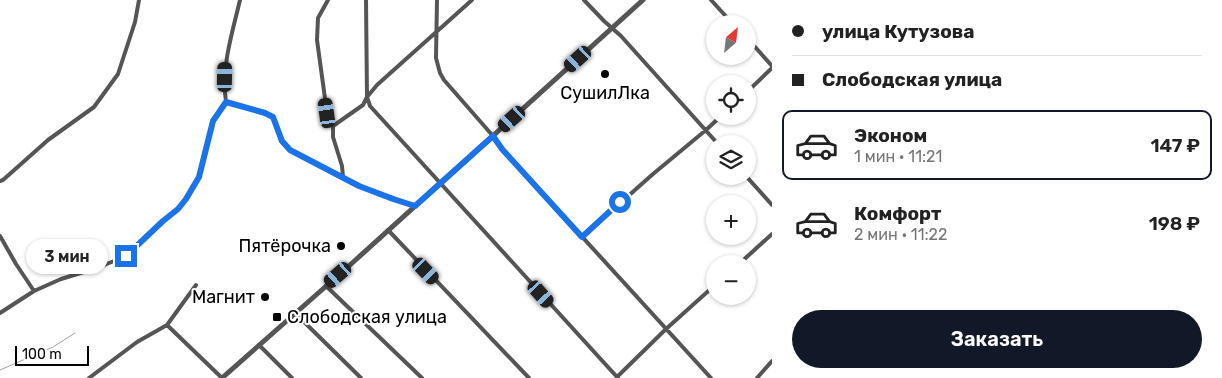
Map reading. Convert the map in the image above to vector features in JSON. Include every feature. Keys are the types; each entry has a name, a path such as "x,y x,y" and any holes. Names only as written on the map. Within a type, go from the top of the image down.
{"street":[{"path":"0,181 48,140 94,108 118,74 135,22 138,0"},
{"path":"0,313 34,291 61,279 97,268 126,256 178,209 186,199 199,177 213,121 226,102 226,63 240,0"},
{"path":"328,0 318,18 317,40 327,113 333,126 333,137 342,166 343,177"},
{"path":"366,0 367,97 370,106 617,377 706,293"},
{"path":"437,0 436,58 444,80 502,149 711,378"},
{"path":"333,126 362,105 377,85 472,0"},
{"path":"584,0 611,29 621,36 710,135"},
{"path":"167,325 222,378 643,0"},
{"path":"711,0 725,15"},
{"path":"756,49 772,67 756,83"},
{"path":"226,102 273,117 282,141 290,150 359,186 415,206"},
{"path":"582,237 652,174 711,125"},
{"path":"754,185 772,205"},
{"path":"388,230 529,378"},
{"path":"748,255 772,234"},
{"path":"0,236 34,291"},
{"path":"89,378 137,342 167,325 196,285"},
{"path":"326,286 422,378"},
{"path":"295,313 361,378"},
{"path":"259,345 292,378"},
{"path":"757,378 772,361"}],"waterway":[{"path":"0,370 53,347 75,333"}],"place":[{"name":"СушилЛка","path":"605,74"},
{"name":"Пятёрочка","path":"341,246"},
{"name":"Магнит","path":"265,297"},
{"name":"Слободская улица","path":"277,317"}],"route":[{"path":"126,256 178,209 186,199 199,177 213,121 226,102 273,117 282,141 290,150 359,186 415,206 493,136 502,149 582,237 620,202"}]}
